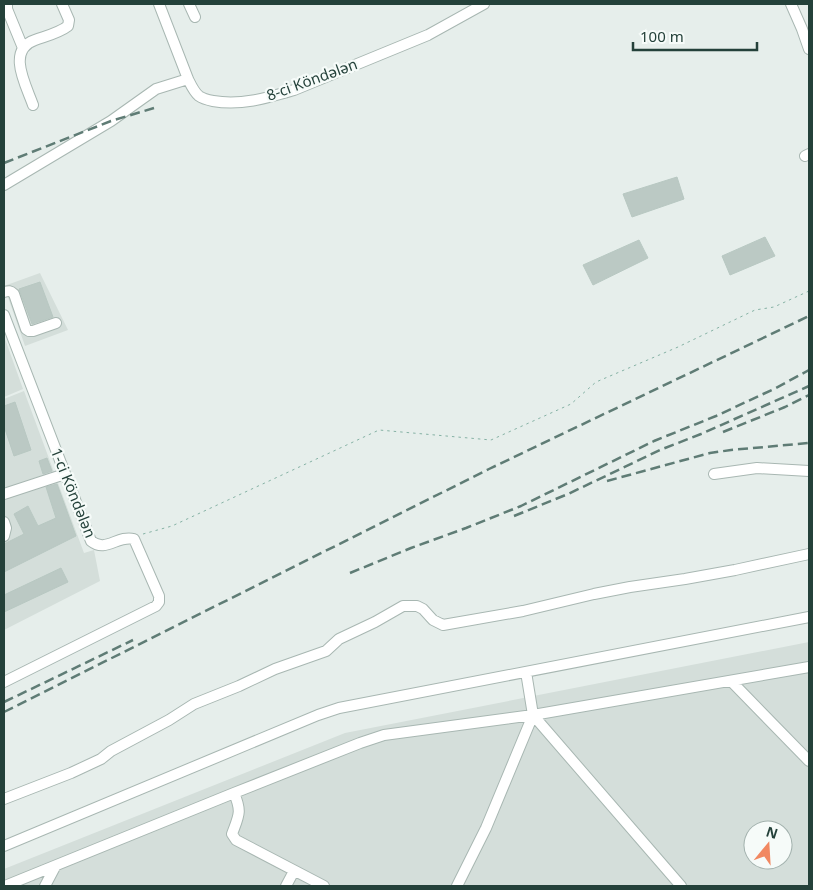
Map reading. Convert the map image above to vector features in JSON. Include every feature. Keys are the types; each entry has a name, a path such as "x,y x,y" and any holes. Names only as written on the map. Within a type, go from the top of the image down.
{"street":[{"path":"7,4 7,9 22,48 20,66 33,105"},
{"path":"22,48 29,42 63,30 68,26 69,20 62,4"},
{"name":"8-ci Köndələn","path":"159,4 194,91 206,99 231,103 242,103 294,90 428,35 484,4"},
{"path":"189,4 195,17"},
{"path":"790,4 806,27 809,49"},
{"path":"4,185 111,121 156,89 188,79"},
{"path":"4,292 14,294 26,329 29,331 56,323"},
{"name":"1-ci Köndələn","path":"4,315 91,541 100,546 122,538 134,539"},
{"path":"714,474 757,468 809,471"},
{"path":"4,494 65,474"},
{"path":"4,522 6,528 4,536"},
{"path":"4,682 156,606 159,602 159,596 134,539"},
{"path":"4,799 71,774 101,759 111,751 169,720 194,704 275,669 326,651 338,639 375,622 403,606 417,606 423,609 433,620 443,625 523,611 630,587 735,570 809,554"},
{"path":"4,846 332,710 809,617"},
{"path":"6,886 234,793 384,735 533,715 809,667"},
{"path":"526,672 533,715 681,886"},
{"path":"731,680 809,761"},
{"path":"457,886 486,828 533,715"},
{"path":"234,793 240,806 239,816 232,834 236,840 324,886"},
{"path":"45,886 55,867"},
{"path":"286,886 294,871"}],"path":[{"path":"134,539 146,533 172,526 379,430 490,440 571,404 596,382 678,347 754,310 774,307 809,291"}],"shaded area":[{"path":"40,273 68,330 25,346 4,286"},
{"path":"4,336 23,389 4,397"},
{"path":"24,391 84,553 94,550 100,581 4,630 4,399"},
{"path":"809,642 809,886 4,886 4,869 345,733"}],"building":[{"path":"677,177 684,199 632,217 623,194"},
{"path":"765,237 775,256 730,275 722,256"},
{"path":"639,240 648,258 593,285 583,265"},
{"path":"40,282 53,317 32,324 19,289"},
{"path":"15,402 31,450 14,456 4,426 4,406"},
{"path":"47,458 52,471 43,474 39,461"},
{"path":"57,484 76,536 4,572 4,544 24,534 14,514 28,506 38,526 56,518 46,487"},
{"path":"61,568 68,582 4,612 4,595"}],"railway":[{"path":"4,163 111,121 154,108"},
{"path":"4,712 489,469 809,316"},
{"path":"350,573 521,506 654,441 716,416 776,388 809,370"},
{"path":"514,516 568,494 660,450 809,386"},
{"path":"723,432 785,407 809,395"},
{"path":"607,481 710,453 809,443"},
{"path":"4,702 133,640"}]}
